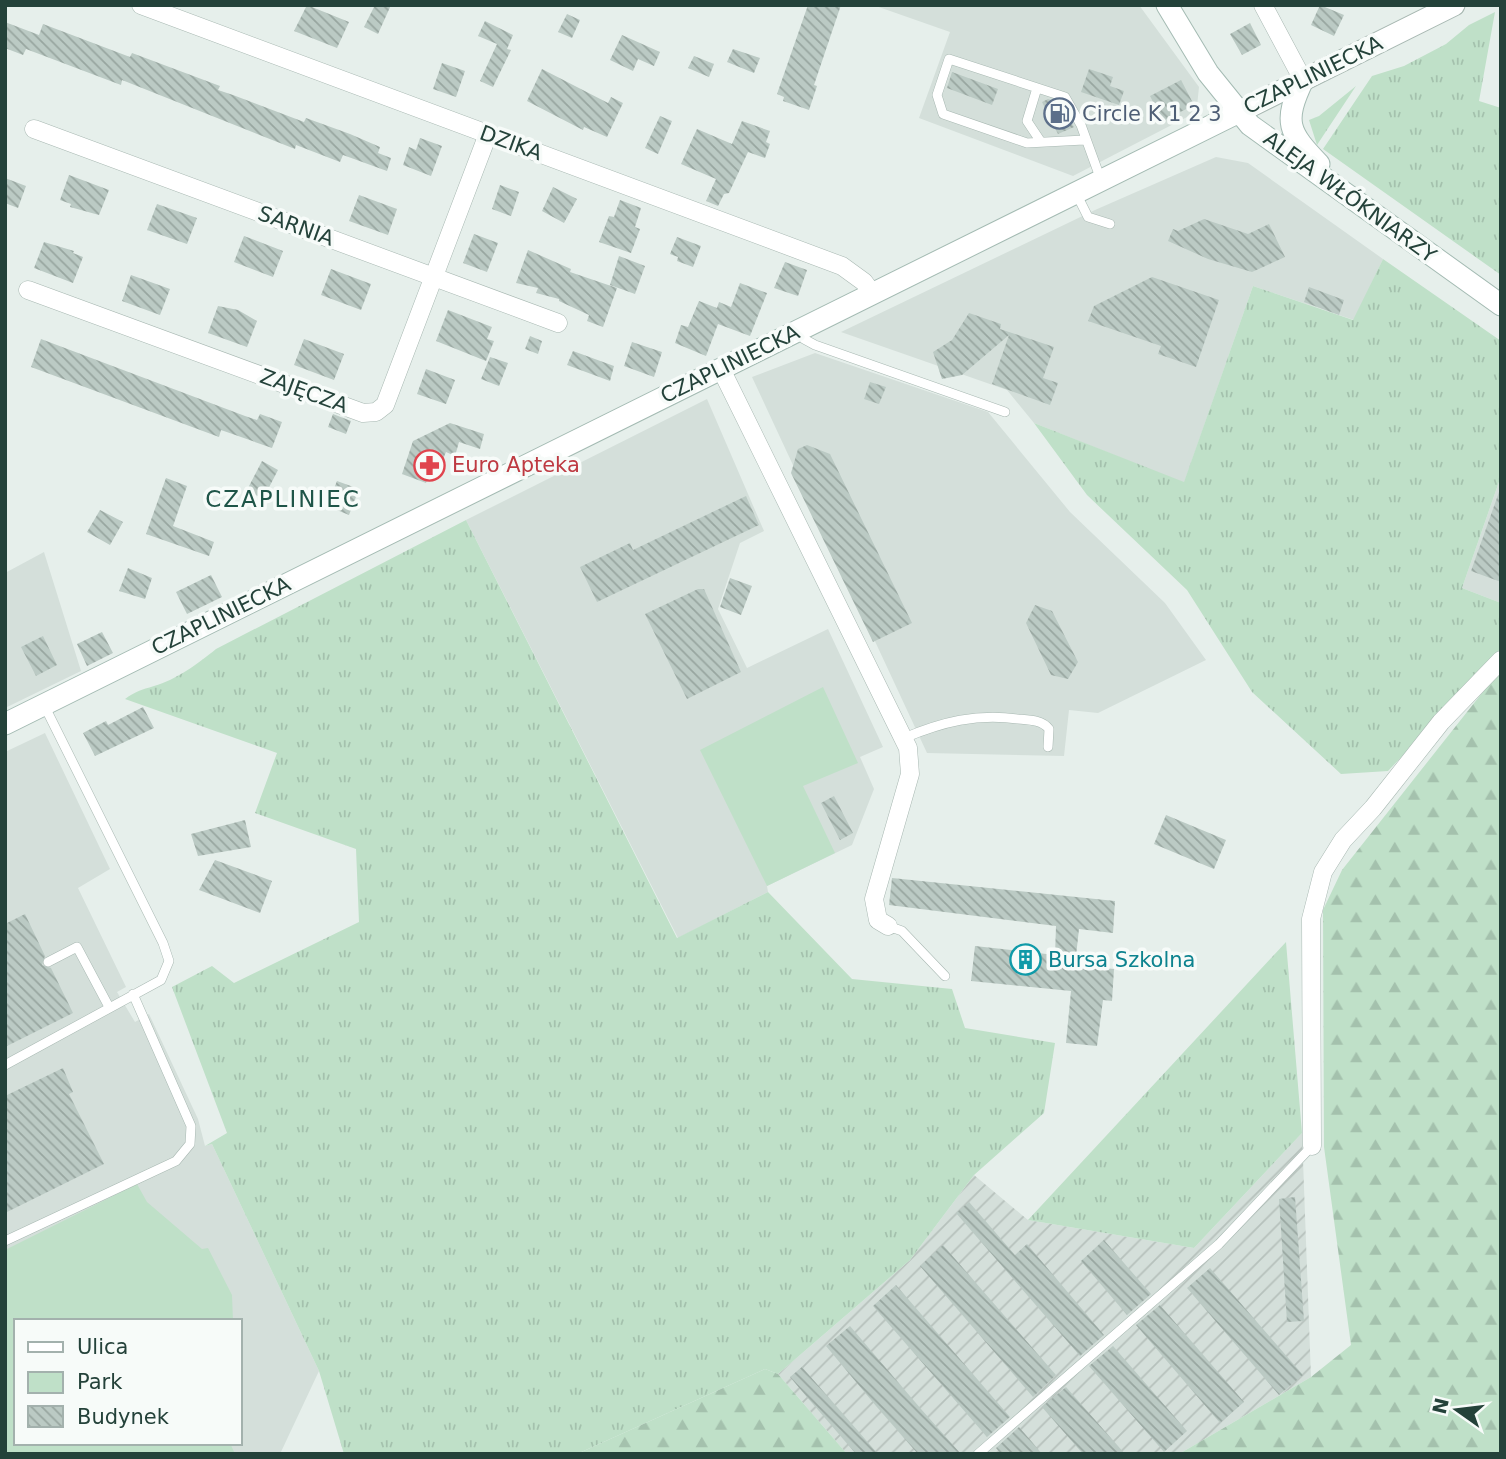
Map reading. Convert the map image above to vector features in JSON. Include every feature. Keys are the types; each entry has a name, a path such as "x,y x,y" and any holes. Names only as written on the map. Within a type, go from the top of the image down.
{"main road":[{"name":"ALEJA WŁÓKNIARZY","path":"1167,5 1208,73 1237,113 1271,142 1501,305"},
{"name":"CZAPLINIECKA","path":"5,724 1454,5"},
{"path":"1303,80 1290,112 1294,139 1352,198"}],"street":[{"name":"DZIKA","path":"141,5 842,266 864,282 872,293"},
{"path":"1263,5 1303,80"},
{"name":"SARNIA","path":"34,129 558,323"},
{"name":"ZAJĘCZA","path":"28,290 363,413 376,412 385,405 488,134"},
{"path":"721,369 904,738 911,758 910,774 874,899 878,920 888,926"},
{"path":"1312,1146 1311,919 1323,872 1343,840 1373,808 1441,722 1501,660"}],"lane":[{"path":"1084,141 1027,143 943,114 937,95 949,59 1065,97 1081,125 1084,141 1101,180"},
{"path":"1037,88 1027,121 1041,142"},
{"path":"1076,193 1088,217 1110,224"},
{"path":"799,330 804,339 815,345 1005,412"},
{"path":"5,1065 160,979 169,961 163,943 44,705"},
{"path":"904,738 938,724 975,716 999,716 1043,723 1049,729 1048,747"},
{"path":"888,926 902,931 945,976"},
{"path":"48,962 78,947 109,1007"},
{"path":"5,1241 176,1161 190,1144 191,1126 132,994"},
{"path":"978,1454 1219,1244 1312,1146"}],"shaded area":[{"path":"873,5 1139,5 1199,87 1197,106 1191,115 1073,176 919,118 950,32"},
{"path":"1216,157 1248,163 1383,259 1354,320 1253,286 1184,483 1034,423 1007,390 841,332 1095,210"},
{"path":"815,353 988,412 1070,512 1165,603 1206,660 1098,713 1069,710 1064,756 927,753 752,377"},
{"path":"707,399 764,531 740,543 718,609 747,668 828,629 883,747 860,757 874,789 852,845 767,886 768,892 678,938 466,520"},
{"path":"1501,476 1501,603 1462,588"},
{"path":"44,552 81,671 5,708 5,573"},
{"path":"45,733 110,869 78,888 126,987 117,992 135,1022 149,1014 198,1119 205,1146 212,1144 319,1371 280,1454 5,1454 5,752"},
{"path":"1302,1133 1311,1377 1179,1454 847,1454 778,1374 910,1260 974,1175 1028,1220 1194,1248"}],"green space":[{"path":"1495,12 1479,101 1501,108 1501,275 1323,149 1372,76 1404,66 1446,44 1469,25"},
{"path":"1356,86 1317,145 1309,120 1319,116"},
{"path":"1383,259 1501,341 1501,476 1462,588 1501,603 1501,653 1388,771 1341,774 1252,692 1187,590 1087,495 1034,423 1184,482 1253,286 1353,320"},
{"path":"466,520 677,938 768,892 852,979 952,989 965,1028 1055,1043 1044,1113 974,1175 910,1260 778,1374 765,1369 577,1454 344,1454 319,1371 212,1144 205,1146 227,1133 172,987 212,966 234,983 359,922 356,849 255,813 277,753 125,699 179,675 216,649"},
{"path":"1501,669 1501,1454 1179,1454 1311,1377 1351,1345 1324,1147 1323,910 1342,870"},
{"path":"823,687 858,763 803,786 835,853 767,886 700,750"},
{"path":"1286,942 1302,1133 1194,1248 1028,1220"},
{"path":"137,1184 147,1202 202,1249 208,1248 232,1295 233,1319 14,1319 14,1445 231,1445 235,1454 5,1454 5,1250"},
{"path":"765,1369 778,1374 847,1454 577,1454"}],"building":[{"path":"307,5 349,22 337,48 294,31"},
{"path":"375,5 391,5 378,34 364,27"},
{"path":"808,5 841,5 814,85 817,86 809,110 783,101 784,97 777,94"},
{"path":"1320,5 1344,15 1334,36 1311,25"},
{"path":"567,14 580,20 572,38 558,32"},
{"path":"485,21 513,35 507,49 511,50 493,87 480,81 497,44 478,36"},
{"path":"5,22 39,35 43,24 130,57 132,53 220,86 218,90 304,122 306,118 350,134 380,147 378,153 391,158 387,171 343,155 340,162 296,145 295,149 122,80 121,85 26,49 23,55 5,48"},
{"path":"1250,23 1261,45 1242,55 1230,34"},
{"path":"622,35 660,52 654,66 638,59 633,71 610,60"},
{"path":"733,49 760,58 754,73 727,62"},
{"path":"694,56 714,64 709,77 688,68"},
{"path":"442,63 465,71 456,97 433,89"},
{"path":"542,69 608,103 611,97 623,103 607,137 584,127 583,130 527,101"},
{"path":"1089,69 1113,77 1110,86 1124,91 1119,105 1081,92"},
{"path":"952,72 998,89 992,105 947,88"},
{"path":"1181,80 1194,105 1163,121 1150,96"},
{"name":"Circle K 1 2 3","path":"1048,99 1060,103 1074,127 1058,134 1042,102"},
{"path":"660,116 672,121 658,154 645,148"},
{"path":"742,121 770,131 766,142 770,144 765,158 748,152 729,193 724,194 718,206 706,201 716,179 681,164 697,129 732,144"},
{"path":"420,138 442,146 431,176 403,165 409,147 416,150"},
{"path":"69,175 109,190 99,215 70,207 71,204 60,200"},
{"path":"5,178 26,186 18,208 5,203"},
{"path":"500,185 519,192 511,216 492,209"},
{"path":"553,187 577,199 564,223 542,211"},
{"path":"359,195 397,209 388,235 349,221"},
{"path":"620,200 641,208 635,227 640,229 631,253 599,242 609,216 614,217"},
{"path":"157,204 197,218 187,244 147,230"},
{"path":"1204,219 1248,234 1269,224 1285,257 1252,272 1208,259 1168,241 1173,229 1178,231"},
{"path":"474,234 498,243 487,272 463,263"},
{"path":"244,236 283,251 273,277 234,262"},
{"path":"677,237 701,246 693,267 677,261 678,257 670,254"},
{"path":"44,242 74,251 73,253 83,257 73,283 34,268"},
{"path":"528,250 571,269 570,272 617,288 603,327 587,321 589,315 559,299 536,293 538,288 516,283"},
{"path":"619,256 645,266 635,294 610,285"},
{"path":"785,262 807,270 798,296 774,288"},
{"path":"331,269 371,284 361,310 321,295"},
{"path":"131,275 170,289 160,315 122,301"},
{"path":"1152,277 1219,300 1196,367 1158,354 1161,346 1088,321 1094,306"},
{"path":"740,283 767,293 750,336 718,324 706,356 675,343 681,325 688,327 699,301 717,308 719,302 731,307"},
{"path":"1309,287 1344,300 1339,315 1304,302"},
{"path":"218,306 238,310 257,321 247,347 208,333"},
{"path":"448,310 492,327 487,339 494,341 486,361 436,341"},
{"path":"969,313 1001,324 1000,329 1054,347 1043,378 1058,383 1050,405 992,384 1009,335 962,375 942,379 933,352 952,340"},
{"path":"530,336 542,341 538,354 525,349"},
{"path":"41,339 245,416 257,420 260,414 282,422 272,448 221,430 219,437 31,367"},
{"path":"304,339 344,354 334,380 294,365"},
{"path":"632,342 662,352 654,377 624,366"},
{"path":"573,351 614,366 610,381 567,365"},
{"path":"490,357 508,363 499,386 481,379"},
{"path":"426,369 455,380 446,404 417,394"},
{"path":"870,382 886,387 879,404 864,399"},
{"path":"333,414 351,421 346,434 328,427"},
{"path":"450,423 484,434 480,449 459,442 455,456 446,452 438,471 428,476 426,483 402,474 413,441"},
{"path":"807,445 830,454 912,623 873,642 791,473 798,449"},
{"path":"262,461 278,470 263,499 247,490"},
{"path":"166,478 187,486 173,526 214,542 209,556 146,534"},
{"path":"337,481 359,489 349,515 327,506"},
{"path":"1499,492 1501,493 1501,582 1471,571"},
{"path":"746,496 759,525 597,602 580,567 630,543 633,550"},
{"path":"100,510 123,522 110,545 87,532"},
{"path":"128,568 152,578 145,599 119,591"},
{"path":"211,575 222,597 187,614 176,592"},
{"path":"730,578 752,586 741,615 720,607"},
{"path":"698,589 704,589 741,672 687,699 645,614"},
{"path":"1035,605 1052,611 1078,662 1068,679 1051,675 1026,623"},
{"path":"102,632 113,653 87,666 77,644"},
{"path":"43,636 57,665 36,676 21,647"},
{"path":"143,707 154,728 95,756 83,733 106,721 108,725"},
{"path":"834,796 853,833 840,840 821,803"},
{"path":"1166,815 1226,840 1214,869 1154,844"},
{"path":"245,820 251,847 198,856 191,834"},
{"path":"215,860 272,881 260,913 199,890"},
{"name":"Bursa Szkolna","path":"892,878 1115,901 1113,933 1079,929 1075,965 1114,969 1112,1001 1103,1000 1097,1046 1066,1043 1071,991 971,981 975,946 1055,955 1056,926 889,905"},
{"path":"25,914 45,956 42,965 51,968 73,1013 5,1047 5,924"},
{"path":"63,1068 73,1092 69,1094 104,1164 5,1213 5,1096"},
{"path":"1295,1197 1304,1321 1287,1322 1279,1199"},
{"path":"969,1202 1015,1255 1027,1244 1104,1335 1080,1356 956,1213"},
{"path":"1104,1240 1151,1294 1127,1315 1081,1261"},
{"path":"943,1245 1056,1375 1033,1397 920,1266"},
{"path":"1210,1268 1303,1375 1279,1395 1187,1288"},
{"path":"896,1285 1010,1417 987,1437 873,1306"},
{"path":"1160,1305 1244,1402 1220,1423 1136,1325"},
{"path":"850,1326 961,1454 918,1454 876,1406 826,1346"},
{"path":"1113,1346 1187,1431 1164,1452 1089,1366"},
{"path":"802,1367 878,1454 856,1454 790,1377"},
{"path":"1066,1387 1125,1454 1083,1454 1042,1407"},
{"path":"1019,1427 1042,1454 1001,1454 996,1448"}],"place":[{"name":"Circle K 1 2 3","path":"1059,114"},
{"name":"Euro Apteka","path":"429,465"},
{"name":"Bursa Szkolna","path":"1025,960"}],"district":[{"name":"CZAPLINIEC","path":"283,499"}]}
